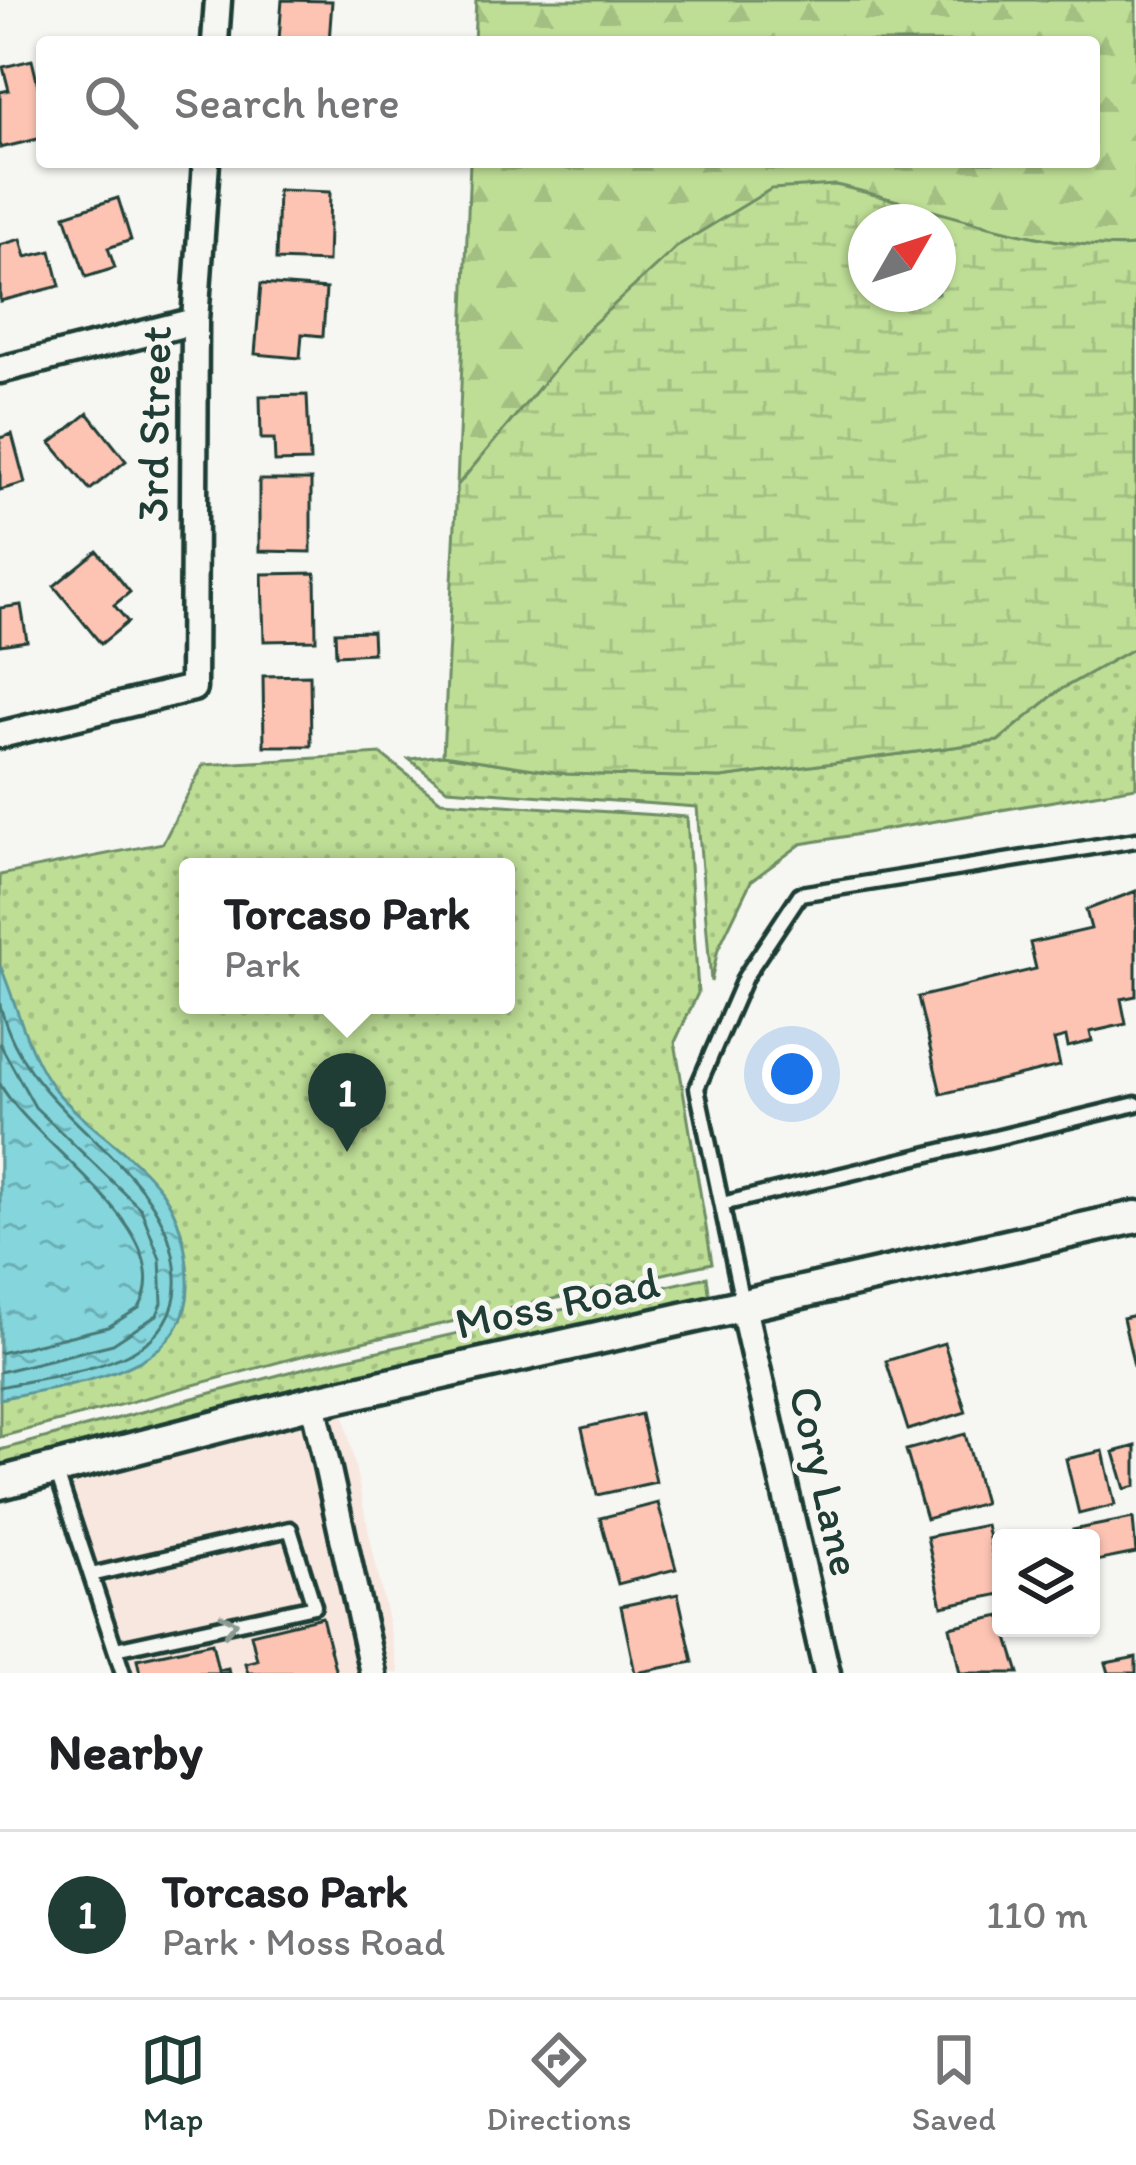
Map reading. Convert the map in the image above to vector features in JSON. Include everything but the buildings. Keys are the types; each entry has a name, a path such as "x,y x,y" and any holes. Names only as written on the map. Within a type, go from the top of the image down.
{"street":[{"path":"215,36 218,0"},
{"name":"3rd Street","path":"0,735 193,688 195,321 206,168"},
{"path":"0,370 195,321"},
{"name":"Moss Road","path":"0,1484 313,1402 1136,1217"},
{"name":"Cory Lane","path":"743,1307 827,1673"},
{"path":"313,1402 373,1673"}],"lane":[{"path":"743,1307 698,1088 745,977 800,894 1136,840"},
{"path":"722,1204 1136,1104"},
{"path":"56,1469 123,1673"},
{"path":"91,1576 290,1529 314,1606 115,1648"}],"shaded area":[{"path":"344,1415 399,1673 389,1673 333,1417"},
{"path":"302,1424 357,1673 127,1673 57,1484"}],"green space":[{"path":"476,0 1136,0 1136,246 1025,235 956,217 956,204 907,204 835,185 592,325 457,486 470,168 1100,168 1100,36 474,36"},
{"path":"835,185 907,204 848,204 848,312 956,312 956,217 1064,242 1136,246 1136,647 1058,691 998,741 721,778 567,774 443,755 457,486 592,325 679,245 771,189"},
{"path":"1136,647 1136,787 801,844 751,881 718,949 711,982 697,807 447,789 409,759 443,755 567,774 721,778 998,741 1058,691"},
{"path":"381,754 441,801 687,817 698,993 675,1042 712,1263 309,1354 0,1437 0,875 163,843 203,765"},
{"path":"707,1277 710,1299 324,1382 0,1468 0,1450 312,1366"}],"water":[{"path":"0,965 46,1077 82,1117 138,1165 169,1203 182,1234 188,1280 184,1312 171,1337 149,1355 92,1379 0,1399"}],"place":[{"name":"Torcaso Park","path":"347,1152"}]}
